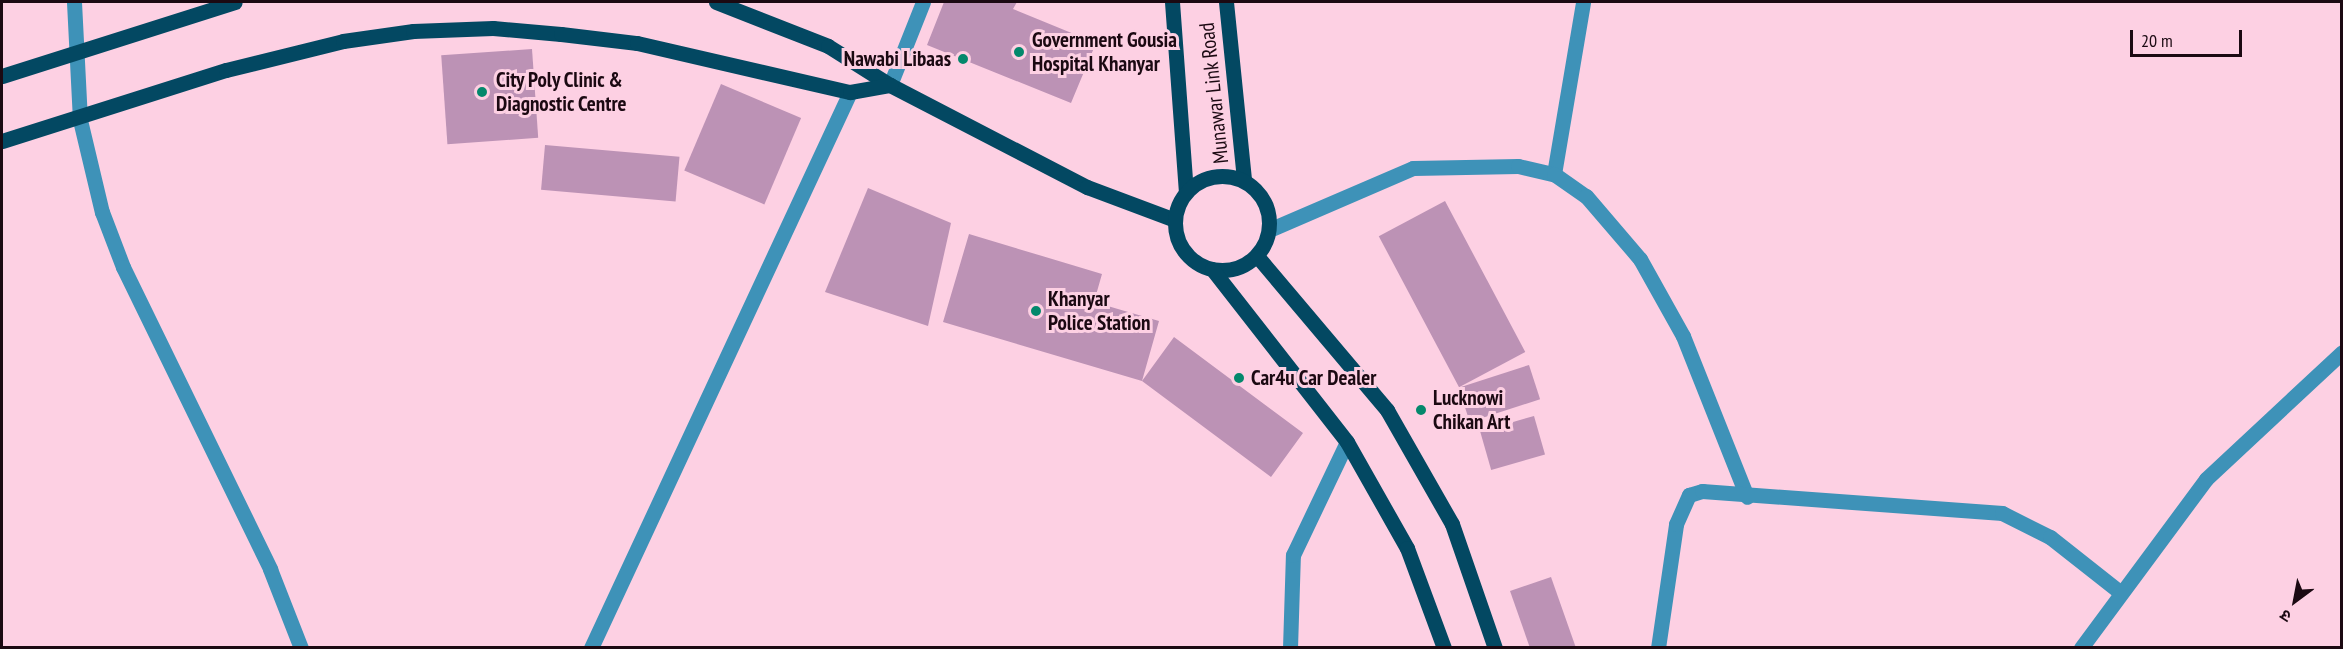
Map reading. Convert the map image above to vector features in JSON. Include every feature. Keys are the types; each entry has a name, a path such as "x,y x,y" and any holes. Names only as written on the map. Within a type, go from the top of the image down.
{"main road":[{"path":"2,76 235,2"},
{"path":"716,2 828,46 891,85 1088,187 1175,220"},
{"name":"Munawar Link Road","path":"1172,2 1186,191"},
{"name":"Munawar Link Road","path":"1226,2 1244,180"},
{"path":"2,141 80,120 226,70 343,41 493,28 637,43 850,92 891,85"},
{"path":"1212,269 1244,265 1257,256 1269,230 1264,201 1244,180 1214,175 1186,191 1175,220 1189,257 1212,269 1347,442 1407,548 1444,648"},
{"path":"1257,256 1387,410 1452,524 1496,648"}],"street":[{"path":"74,2 80,120 102,213 123,267 270,569 302,648"},
{"path":"891,85 923,2"},
{"path":"1554,174 1583,2"},
{"path":"591,648 850,92"},
{"path":"1269,230 1413,168 1506,166 1554,174 1586,196 1640,259 1683,336 1748,497"},
{"path":"2082,648 2120,592 2206,479 2342,352"},
{"path":"1290,648 1293,555 1347,442"},
{"path":"1658,648 1682,505 1702,491 1748,497 2002,513 2050,537 2120,592"}],"building":[{"name":"Government Gousia Hospital Khanyar","path":"944,2 1017,2 1013,9 1096,43 1071,103 927,45"},
{"path":"532,49 538,138 447,144 441,55"},
{"path":"721,84 801,118 764,205 684,171"},
{"path":"545,145 679,157 676,202 541,190"},
{"path":"868,188 951,223 928,326 825,292"},
{"path":"1445,201 1525,352 1459,387 1379,236"},
{"name":"Khanyar Police Station","path":"969,234 1102,274 1094,302 1159,321 1142,381 943,322"},
{"path":"1174,337 1303,433 1271,477 1142,381"},
{"path":"1529,365 1540,399 1470,422 1459,388"},
{"path":"1534,416 1545,454 1491,470 1480,431"},
{"path":"1551,577 1576,648 1530,648 1510,591"}],"place":[{"name":"Government Gousia Hospital Khanyar","path":"1019,52"},
{"name":"Nawabi Libaas","path":"963,59"},
{"name":"City Poly Clinic & Diagnostic Centre","path":"482,92"},
{"name":"Khanyar Police Station","path":"1036,311"},
{"name":"Car4u Car Dealer","path":"1239,378"},
{"name":"Lucknowi Chikan Art","path":"1421,410"}]}
